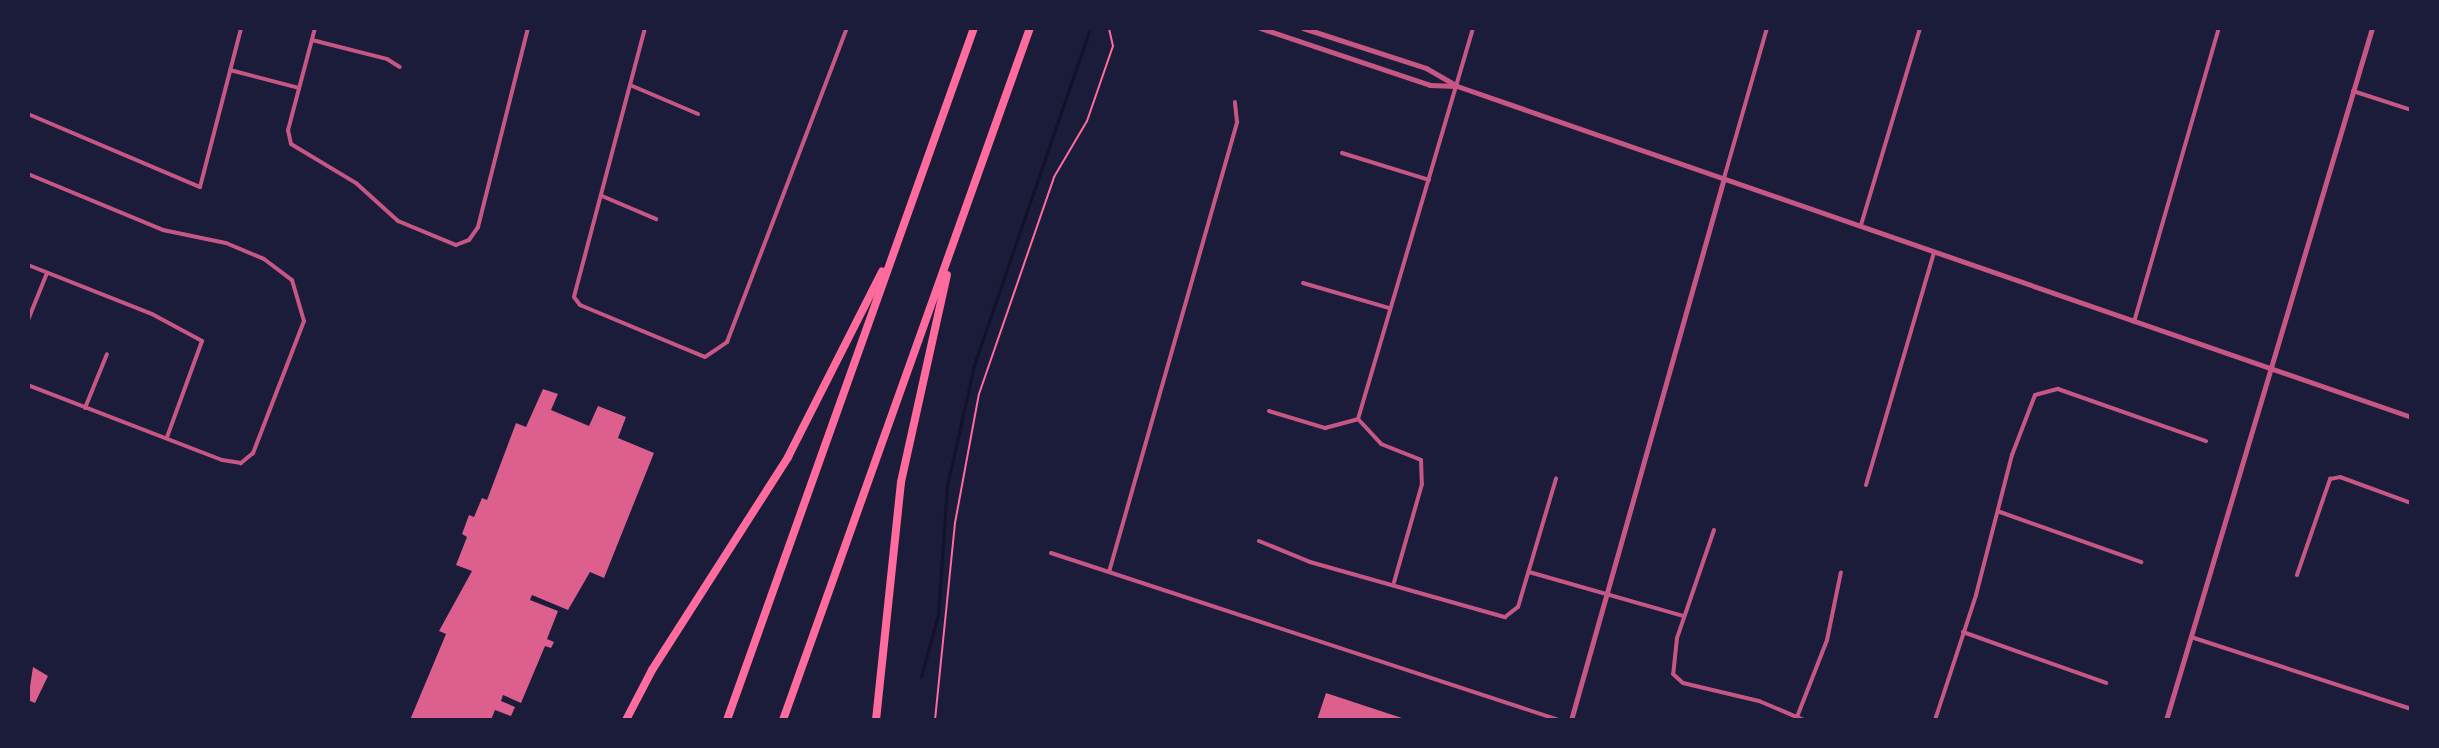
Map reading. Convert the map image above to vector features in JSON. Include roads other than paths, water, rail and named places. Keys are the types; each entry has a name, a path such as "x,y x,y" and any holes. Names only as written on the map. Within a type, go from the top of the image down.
{"highway":[{"path":"727,720 974,28"},
{"path":"783,720 1030,28"},
{"path":"876,720 901,482 958,230"},
{"path":"626,720 652,670 788,457 899,239"}],"street":[{"path":"28,114 200,187 241,28"},
{"path":"315,28 288,130 291,144 356,183 398,221 426,236 456,245 469,240 478,227 528,28"},
{"path":"645,28 574,297 580,305 696,355 714,355 727,342 784,204 847,28"},
{"path":"1260,28 1430,85 1457,86"},
{"path":"1303,28 1426,68 1457,86 2411,417"},
{"path":"1358,419 1473,28"},
{"path":"1571,720 1767,28"},
{"path":"1861,225 1920,28"},
{"path":"2134,322 2219,28"},
{"path":"2166,720 2274,369 2372,28"},
{"path":"312,40 387,59 400,67"},
{"path":"230,70 299,88"},
{"path":"630,85 698,114"},
{"path":"2353,91 2411,110"},
{"path":"1109,572 1237,122 1235,102"},
{"path":"1342,153 1429,180"},
{"path":"28,174 163,230 245,250 281,268 300,294 304,321 253,453 241,463 28,385"},
{"path":"602,196 656,219"},
{"path":"1866,485 1934,253"},
{"path":"28,265 152,314 202,341 167,437"},
{"path":"28,320 47,273"},
{"path":"1303,283 1390,308"},
{"path":"85,408 107,354"},
{"path":"1935,720 2028,406 2039,391 2058,389 2206,441"},
{"path":"1269,411 1325,428 1358,419"},
{"path":"1358,419 1381,444 1421,460 1422,484 1394,583"},
{"path":"2297,575 2330,479 2340,477 2411,503"},
{"path":"1259,541 1310,562 1394,583 1483,615 1510,615 1518,607 1556,479"},
{"path":"1999,512 2141,562"},
{"path":"1714,530 1683,616 1671,662 1673,674 1683,683 1759,701 1804,720"},
{"path":"1051,553 1559,720"},
{"path":"1529,572 1683,616"},
{"path":"1797,717 1827,640 1841,572"},
{"path":"1963,632 2106,683"},
{"path":"2191,637 2411,709"}],"waterway":[{"path":"921,677 938,615 947,486 974,365 1090,28"}]}
